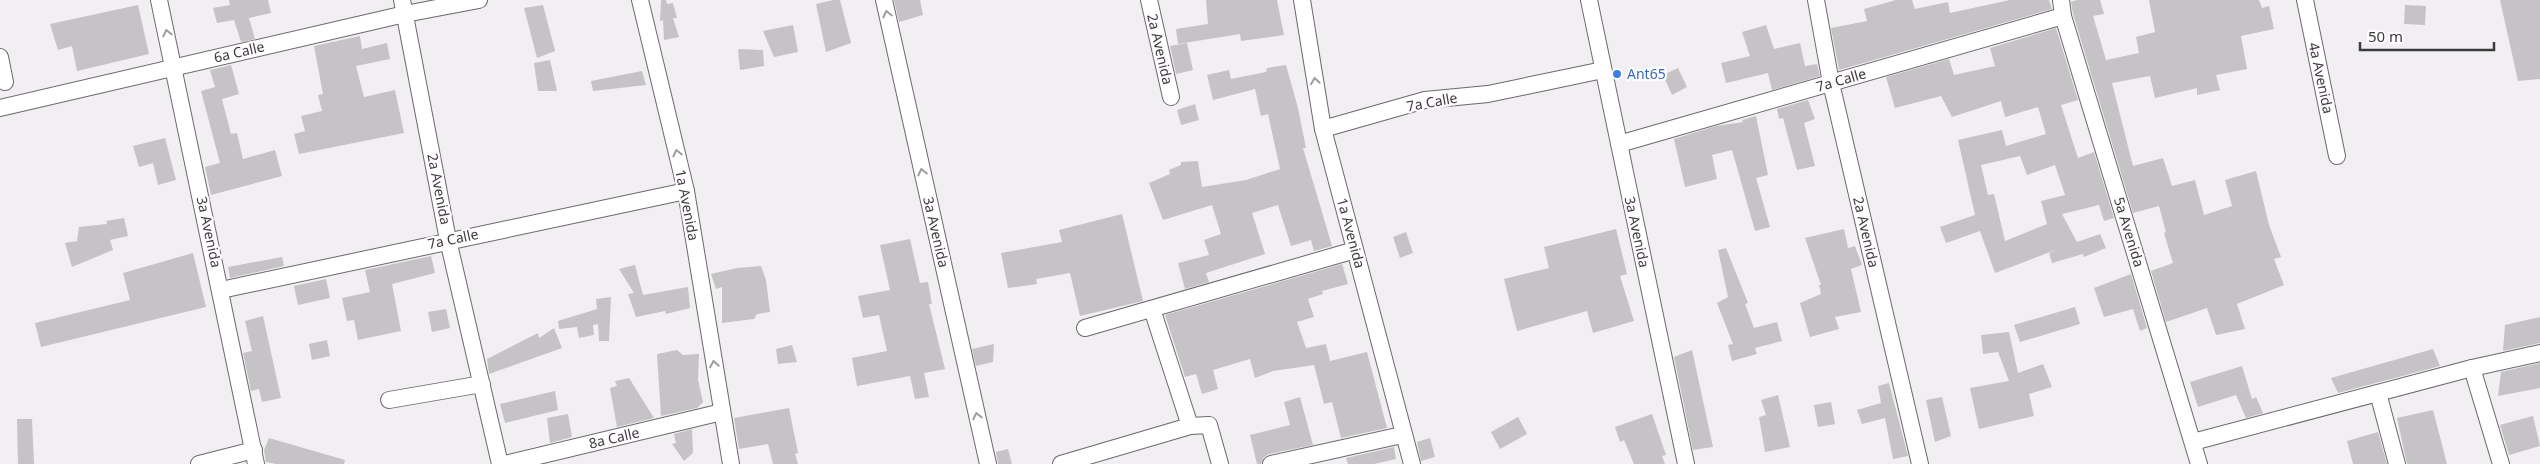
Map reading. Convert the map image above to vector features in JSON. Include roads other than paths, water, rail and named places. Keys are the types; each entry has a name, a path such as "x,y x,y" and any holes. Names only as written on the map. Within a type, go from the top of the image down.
{"street":[{"name":"3a Avenida","path":"159,0 175,66 255,457"},
{"name":"6a Calle","path":"0,108 175,66 403,7 479,0"},
{"name":"1a Avenida","path":"640,0 686,192 731,464"},
{"name":"3a Avenida","path":"884,0 988,464"},
{"name":"2a Avenida","path":"1149,0 1171,97"},
{"name":"1a Avenida","path":"1302,0 1323,129 1402,434 1412,464"},
{"name":"3a Avenida","path":"1589,0 1602,70 1686,464"},
{"name":"2a Avenida","path":"1816,0 1831,83 1920,464"},
{"name":"5a Avenida","path":"2061,0 2063,16 2193,442 2196,463"},
{"name":"4a Avenida","path":"2305,0 2338,156"},
{"name":"2a Avenida","path":"403,7 448,240 500,464"},
{"name":"7a Calle","path":"1619,144 2063,16"},
{"path":"0,57 5,82"},
{"name":"7a Calle","path":"1323,129 1425,100 1488,94 1602,70"},
{"name":"7a Calle","path":"221,290 448,240 686,192"},
{"path":"1085,328 1355,250"},
{"path":"1152,308 1190,426"},
{"path":"2193,442 2472,368 2540,353"},
{"path":"2472,368 2501,464"},
{"path":"389,400 482,384"},
{"path":"2378,393 2397,464"},
{"name":"8a Calle","path":"505,464 722,412"},
{"path":"1061,464 1190,426 1209,425 1220,464"},
{"path":"1270,464 1402,434"},
{"path":"199,464 255,457"}],"place":[{"name":"Ant65","path":"1617,74"}]}
